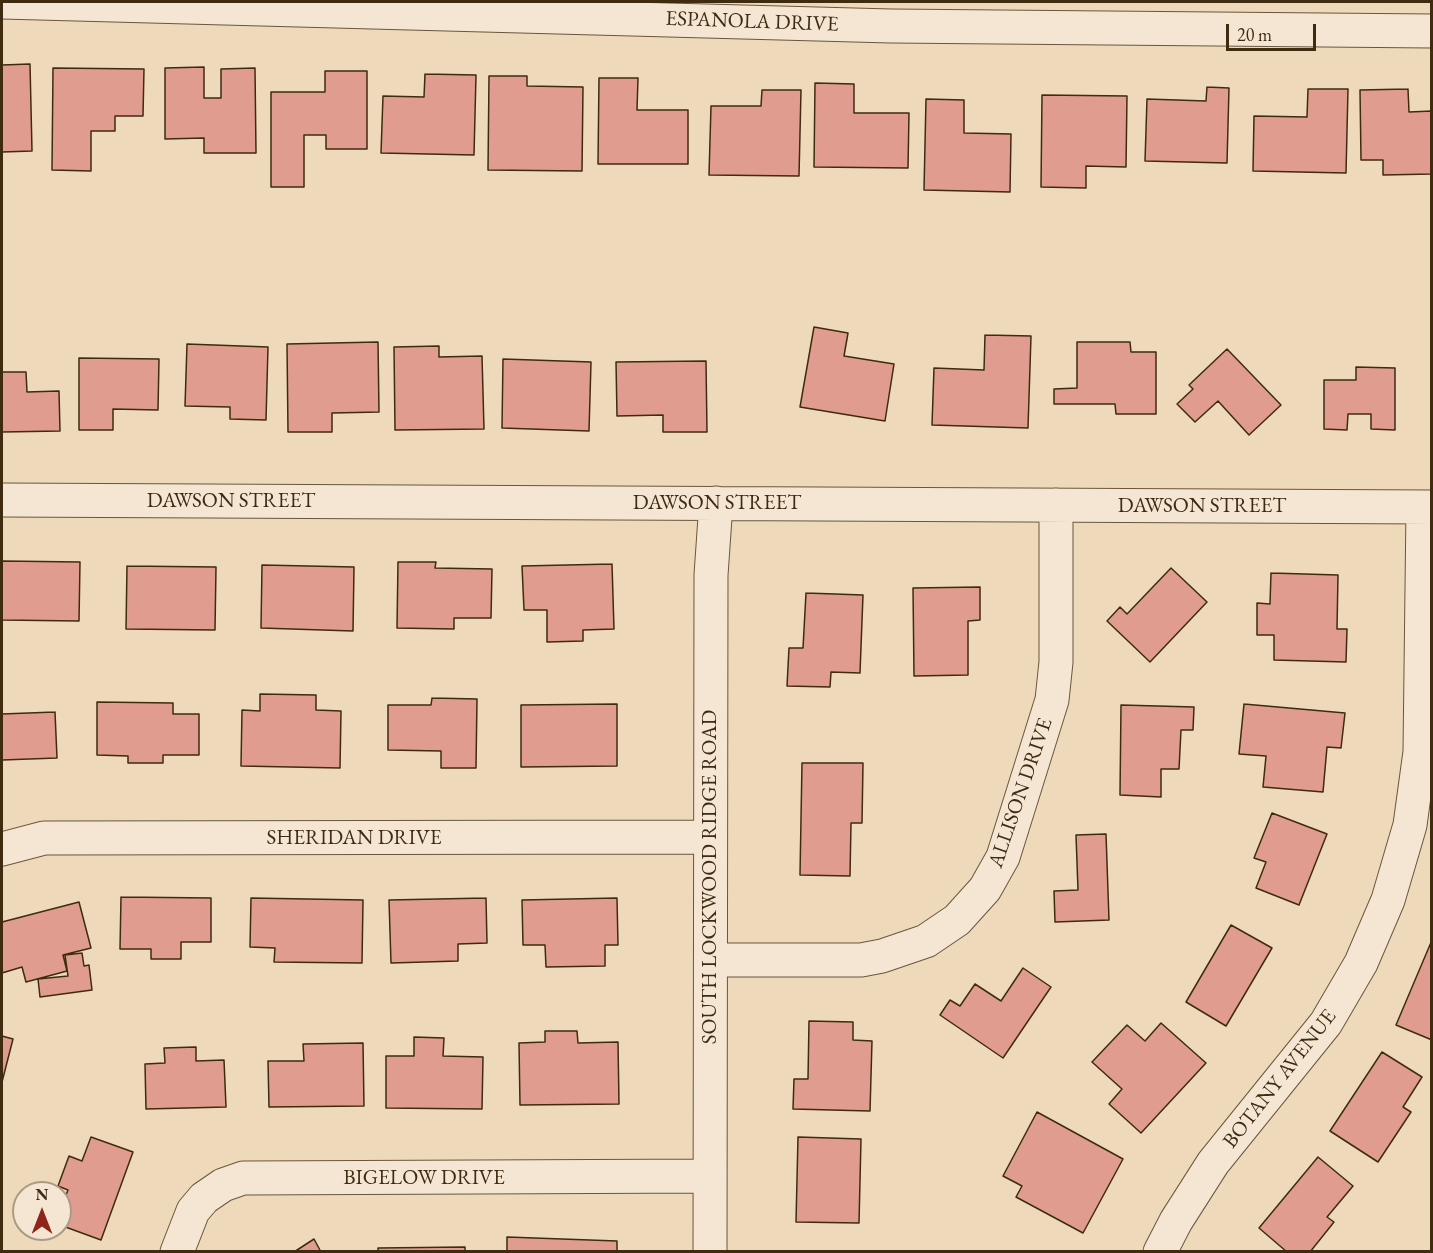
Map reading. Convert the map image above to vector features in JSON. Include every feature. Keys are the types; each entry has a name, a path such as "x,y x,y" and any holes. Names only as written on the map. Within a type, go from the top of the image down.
{"street":[{"name":"ESPANOLA DRIVE","path":"2,2 891,26 1431,30"},
{"name":"DAWSON STREET","path":"2,500 1427,507"},
{"name":"SOUTH LOCKWOOD RIDGE ROAD","path":"710,1251 711,574 716,503"},
{"name":"ALLISON DRIVE","path":"711,960 861,960 882,956 907,949 934,936 957,920 985,889 1003,857 1052,700 1056,662 1056,505"},
{"name":"BOTANY AVENUE","path":"1160,1251 1213,1163 1326,1023 1361,963 1388,900 1410,825 1420,752 1427,507"},
{"name":"SHERIDAN DRIVE","path":"2,849 44,838 709,837"},
{"name":"BIGELOW DRIVE","path":"177,1251 193,1211 204,1198 223,1185 243,1178 710,1176"}],"building":[{"path":"30,64 32,151 2,152 2,65"},
{"path":"204,67 204,98 221,98 221,69 255,68 256,153 204,153 204,138 165,139 165,68"},
{"path":"53,68 144,69 143,116 115,116 115,131 91,131 91,171 52,170"},
{"path":"325,71 367,71 367,149 326,149 326,135 304,135 304,187 271,187 271,92 325,92"},
{"path":"425,74 476,75 474,155 381,153 383,96 424,97"},
{"path":"489,76 527,76 527,86 583,87 582,171 488,170"},
{"path":"599,78 638,78 637,110 688,110 688,164 598,164"},
{"path":"815,83 854,84 854,113 909,113 908,168 814,167"},
{"path":"1207,87 1229,88 1227,163 1145,161 1147,99 1206,101"},
{"path":"1308,89 1348,89 1346,173 1253,171 1254,116 1307,117"},
{"path":"1408,89 1409,112 1432,111 1432,174 1383,175 1383,160 1361,160 1360,90"},
{"path":"762,90 801,90 799,176 709,175 711,106 761,106"},
{"path":"1042,95 1127,96 1126,167 1086,166 1086,188 1041,187"},
{"path":"926,99 964,100 964,133 1011,134 1010,192 924,190"},
{"path":"814,327 848,333 844,356 894,364 885,421 800,407"},
{"path":"985,335 1031,336 1028,428 932,425 934,368 984,370"},
{"path":"378,342 379,412 332,413 332,432 288,432 287,344"},
{"path":"1077,342 1130,342 1131,352 1156,352 1156,414 1116,414 1115,404 1054,404 1054,389 1077,388"},
{"path":"187,344 268,347 266,420 230,419 230,407 185,406"},
{"path":"439,346 439,357 482,356 484,429 395,430 394,347"},
{"path":"1227,349 1281,405 1249,435 1218,401 1195,422 1177,404 1193,389 1189,385"},
{"path":"79,358 159,359 158,410 113,409 113,430 79,430"},
{"path":"503,359 591,362 589,431 502,428"},
{"path":"706,361 707,432 663,432 663,415 617,416 616,362"},
{"path":"1356,367 1395,368 1395,430 1371,429 1371,414 1348,414 1347,430 1324,429 1324,380 1356,380"},
{"path":"2,372 26,372 27,392 59,391 60,431 2,432"},
{"path":"2,561 80,562 79,621 2,620"},
{"path":"398,562 436,562 435,568 492,569 491,618 454,618 454,629 397,628"},
{"path":"612,564 614,629 583,630 583,641 547,642 547,610 524,610 522,566"},
{"path":"262,565 354,567 353,631 261,628"},
{"path":"127,566 216,567 215,630 126,629"},
{"path":"1171,568 1207,602 1150,662 1107,621 1120,607 1127,614"},
{"path":"1271,573 1338,575 1337,629 1347,629 1346,662 1274,660 1274,635 1257,635 1257,603 1270,604"},
{"path":"980,587 980,620 968,621 968,675 914,676 913,588"},
{"path":"806,593 863,595 860,673 831,672 830,687 787,686 789,648 803,648"},
{"path":"260,694 316,695 316,710 341,711 340,768 241,766 242,710 260,711"},
{"path":"432,698 477,699 476,768 441,768 441,751 388,750 388,705 431,705"},
{"path":"97,702 173,703 173,714 199,714 199,755 163,755 163,763 128,763 128,756 97,755"},
{"path":"617,704 617,766 521,767 521,705"},
{"path":"1244,704 1345,713 1341,748 1327,747 1323,792 1263,787 1266,756 1239,754"},
{"path":"1121,705 1194,707 1193,730 1181,730 1179,769 1161,769 1161,797 1120,795"},
{"path":"55,712 57,758 2,760 2,714"},
{"path":"802,763 863,763 862,823 851,823 850,876 800,875"},
{"path":"1272,813 1327,834 1299,905 1256,888 1266,862 1254,858"},
{"path":"1106,834 1109,920 1055,922 1054,891 1078,890 1076,835"},
{"path":"121,897 211,898 211,942 181,942 181,959 151,959 151,949 120,949"},
{"path":"251,898 363,900 362,963 274,962 275,948 250,947"},
{"path":"486,898 487,943 458,944 458,961 391,963 389,900"},
{"path":"617,898 618,945 605,945 605,966 546,967 545,945 523,945 522,900"},
{"path":"79,902 91,948 63,955 67,971 26,982 22,967 2,973 2,922"},
{"path":"1231,925 1272,948 1226,1026 1186,1002"},
{"path":"1432,940 1432,1040 1396,1025"},
{"path":"82,953 84,966 89,965 92,990 40,997 38,979 68,976 65,955"},
{"path":"1023,968 1051,987 1003,1058 940,1015 950,1000 960,1006 975,984 1001,1001"},
{"path":"809,1021 853,1022 853,1040 872,1041 870,1111 793,1109 794,1079 808,1079"},
{"path":"1161,1023 1206,1063 1141,1133 1109,1104 1122,1089 1092,1062 1127,1025 1145,1041"},
{"path":"545,1031 577,1031 578,1043 618,1042 619,1104 520,1105 519,1043 545,1042"},
{"path":"2,1036 13,1039 2,1082"},
{"path":"414,1037 444,1038 443,1056 483,1057 482,1109 386,1108 386,1056 414,1056"},
{"path":"363,1043 364,1106 269,1107 268,1061 304,1061 303,1044"},
{"path":"196,1047 196,1061 224,1060 226,1107 146,1109 145,1064 165,1063 164,1048"},
{"path":"1382,1052 1422,1077 1403,1107 1411,1112 1378,1162 1330,1131"},
{"path":"1037,1112 1123,1159 1083,1233 1016,1197 1022,1186 1003,1176"},
{"path":"91,1137 133,1152 101,1240 72,1229 72,1181 60,1181 69,1156 82,1161"},
{"path":"798,1137 861,1139 859,1223 796,1222"},
{"path":"1318,1157 1353,1186 1327,1217 1334,1222 1310,1252 1287,1252 1259,1228"},
{"path":"507,1237 617,1241 617,1252 507,1252"},
{"path":"314,1239 321,1252 294,1252"},
{"path":"465,1247 465,1252 378,1252 378,1248"}]}
